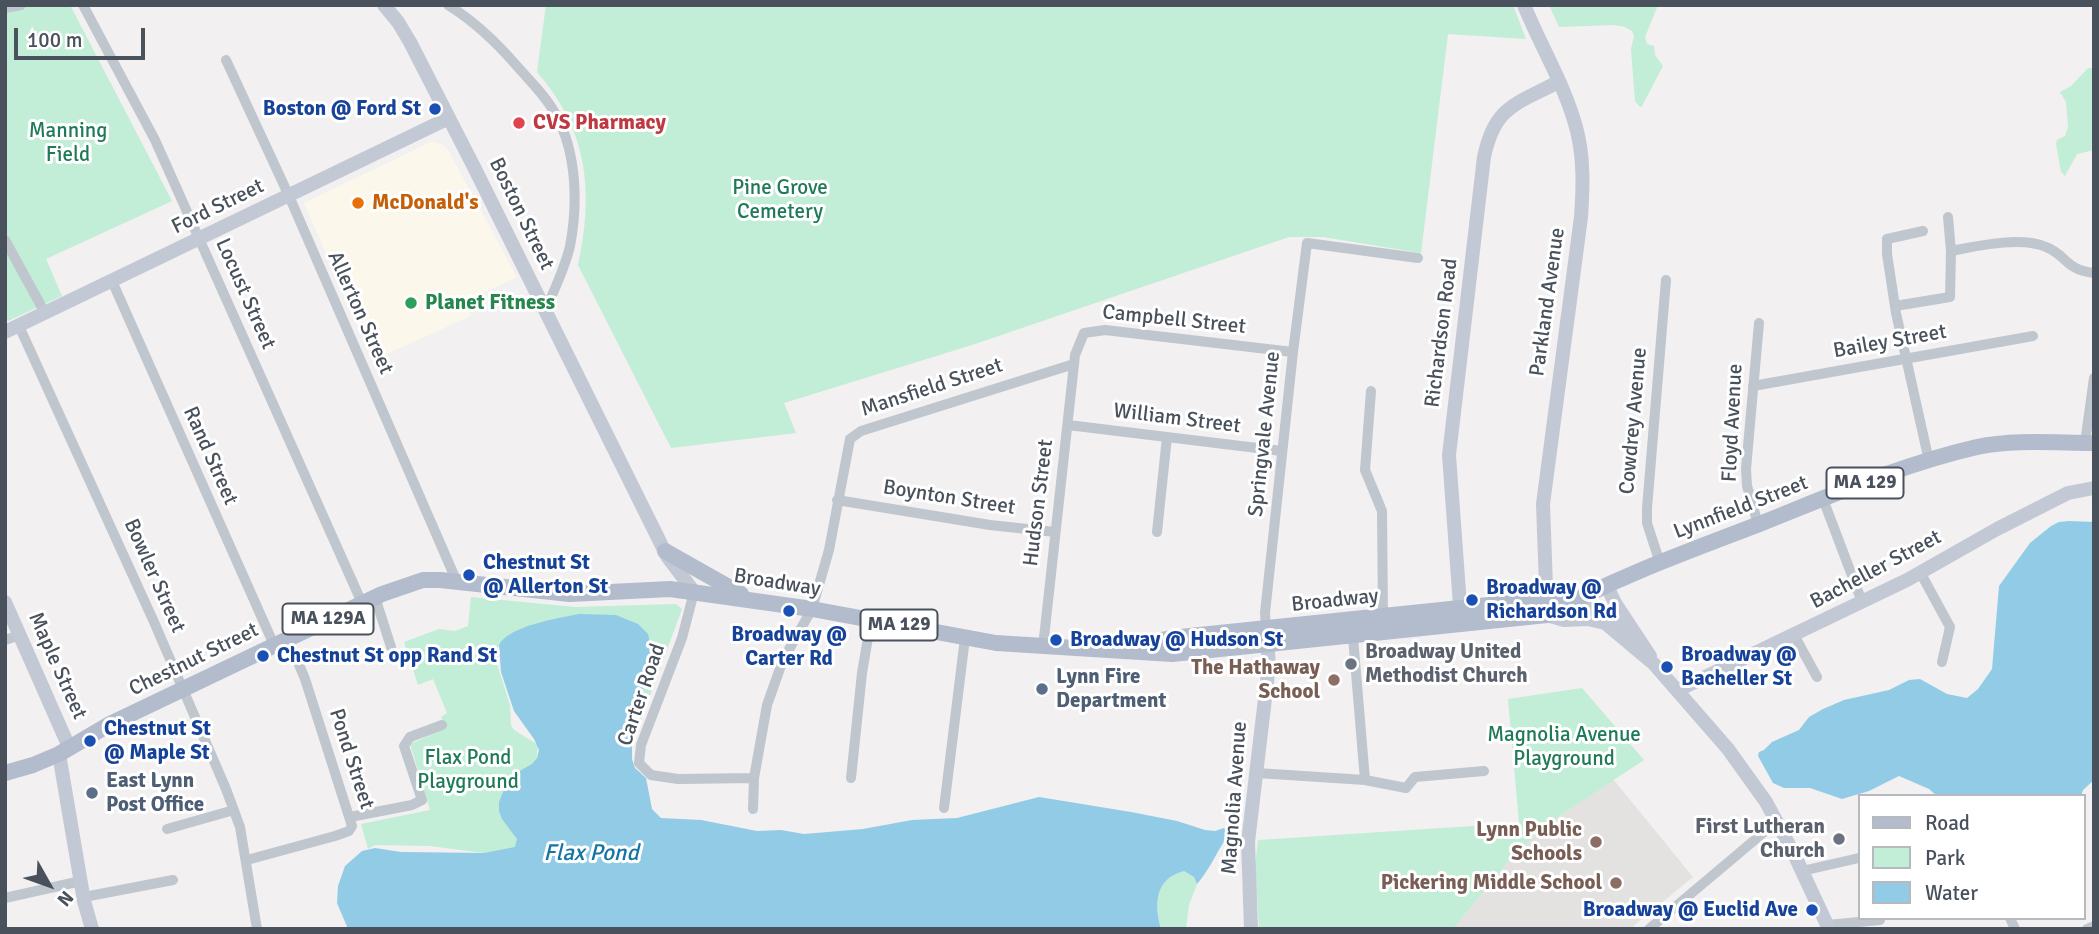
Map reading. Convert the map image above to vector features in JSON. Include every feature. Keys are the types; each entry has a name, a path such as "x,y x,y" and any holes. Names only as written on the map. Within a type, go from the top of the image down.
{"main road":[{"name":"Lynnfield Street","path":"1573,601 1716,539 1900,469 1979,447 2031,442 2089,443"},
{"name":"MA 129","path":"665,551 756,601"},
{"name":"Chestnut Street","path":"5,773 33,765 110,724 281,642 369,600 417,581 440,580 570,594 660,589 694,592"},
{"name":"Broadway","path":"694,592 812,609 996,643 1102,650 1171,638 1353,637 1462,625 1573,601"},
{"name":"Broadway","path":"1267,637 1382,617 1460,608 1547,607"}],"street":[{"path":"5,8 21,5"},
{"name":"Locust Street","path":"83,5 155,139 391,647"},
{"name":"Boston Street","path":"384,5 404,32 449,118 665,551 694,592"},
{"path":"448,5 477,25 501,48 546,99 561,124 573,176 572,229 565,262 545,311"},
{"name":"Parkland Avenue","path":"1524,5 1576,128 1583,183 1581,218 1543,504 1547,607"},
{"name":"Allerton Street","path":"226,60 289,196 457,582"},
{"name":"Richardson Road","path":"1462,625 1449,455 1484,157 1490,133 1500,117 1508,109 1558,82"},
{"name":"Ford Street","path":"5,332 449,118"},
{"path":"1895,306 1950,297 1951,251 1948,217"},
{"path":"1923,231 1887,239 1887,254 1895,306 1928,461"},
{"path":"5,240 45,313"},
{"name":"Springvale Avenue","path":"1267,637 1265,613 1307,243 1418,258"},
{"path":"1951,251 1987,244 2036,244 2050,248 2070,267 2094,273"},
{"name":"Cowdrey Avenue","path":"1660,563 1647,523 1647,508 1666,280"},
{"name":"Rand Street","path":"112,281 281,642"},
{"name":"Floyd Avenue","path":"1758,524 1746,478 1759,323"},
{"name":"Bowler Street","path":"19,326 183,689 234,810 247,860 257,929"},
{"name":"Campbell Street","path":"1074,364 1081,336 1084,332 1095,330 1293,352"},
{"name":"Bailey Street","path":"1753,386 2034,336"},
{"name":"Hudson Street","path":"1043,647 1074,364"},
{"name":"Mansfield Street","path":"812,609 829,550 848,443 854,435 1074,364"},
{"path":"2089,443 2094,378"},
{"path":"1371,391 1365,470 1382,511 1382,617"},
{"name":"William Street","path":"1068,425 1282,452"},
{"path":"1157,532 1167,437"},
{"name":"Bacheller Street","path":"1678,690 1862,602 2068,493 2094,488"},
{"path":"1823,499 1862,602"},
{"name":"Boynton Street","path":"837,500 990,525 1055,531"},
{"path":"1920,572 1950,627 1942,662"},
{"name":"Broadway","path":"1607,586 1654,664"},
{"name":"Carter Road","path":"694,592 682,638 641,745 639,763 651,775 678,779 754,778"},
{"name":"Broadway","path":"1573,601 1609,612 1642,642"},
{"name":"Maple Street","path":"5,602 64,750 81,881 92,929"},
{"name":"Broadway","path":"1547,607 1564,620 1588,619 1605,623 1654,664 1678,690 1728,749 1766,802 1802,871 1825,928"},
{"path":"753,809 754,778 767,705 783,660 812,609"},
{"path":"851,778 862,673 871,620"},
{"path":"5,640 20,635"},
{"path":"1794,635 1817,677"},
{"name":"Magnolia Avenue","path":"1251,929 1248,842 1269,664 1267,637"},
{"path":"1353,637 1365,780"},
{"path":"944,808 965,638"},
{"name":"Pond Street","path":"247,860 344,834 352,826 305,679 281,642"},
{"path":"351,817 412,805 422,800 404,746 410,737 442,725"},
{"path":"1257,773 1365,780 1406,788 1415,777 1484,771"},
{"path":"167,829 234,810"},
{"path":"1649,929 1776,822"},
{"path":"1802,871 1857,858"},
{"path":"84,897 173,880"},
{"path":"5,898 81,881"},
{"path":"1825,928 1880,920"},
{"path":"2087,929 2094,926"}],"shaded area":[{"path":"431,142 442,144 448,150 517,277 465,302 471,316 373,360 304,203"},
{"name":"Lynn Public Schools","path":"1613,779 1693,877 1630,929 1453,929 1509,861 1547,824"}],"green space":[{"name":"Manning Field","path":"5,5 70,5 172,201 46,259 62,296 8,321 5,315"},
{"name":"Pine Grove Cemetery","path":"546,5 1513,5 1526,39 1448,34 1421,253 1323,237 1289,237 972,345 784,403 796,433 671,448 578,265 586,212 586,187 577,139 554,94 537,72"},
{"path":"1549,5 1658,5 1645,37 1647,44 1654,46 1655,55 1663,66 1642,106 1635,101 1632,31 1613,25 1559,27"},
{"path":"2088,68 2094,68 2094,150 2077,154 2065,176 2061,172 2056,144 2057,140 2065,136 2068,127 2066,102 2060,92 2071,86"},
{"name":"Flax Pond Playground","path":"471,597 575,607 676,604 682,609 631,747 499,646 495,652 510,705 511,725 514,730 538,745 527,849 484,853 430,846 375,845 368,849 361,824 430,810 410,744 446,728 441,717 447,713 433,679 418,685 404,642 439,629 455,631 468,626"},
{"name":"Magnolia Avenue Playground","path":"1582,688 1644,760 1547,824 1509,861 1453,929 1259,929 1255,865 1258,840 1519,823 1508,699"},
{"path":"1184,871 1194,877 1197,884 1189,905 1186,929 1161,929 1159,893 1167,880"}],"water":[{"path":"2059,522 2094,522 2094,780 2082,794 1935,794 1899,776 1869,791 1842,799 1810,788 1784,788 1773,783 1758,756 1759,752 1772,742 1799,730 1809,717 1823,709 1844,700 1889,690 1909,680 1920,679 1947,694 1967,698 1978,689 1992,669 1999,586 2030,543"},
{"name":"Flax Pond","path":"579,614 616,615 638,624 648,634 653,656 635,712 632,759 635,768 646,778 652,809 661,818 701,820 757,831 781,830 804,834 863,829 912,820 957,818 1039,797 1177,821 1205,830 1215,831 1227,827 1232,831 1197,884 1194,877 1184,871 1174,875 1162,886 1158,901 1161,929 348,929 337,903 338,886 345,866 362,851 375,848 401,852 484,853 515,847 517,839 502,819 499,802 509,777 532,764 539,750 514,711 501,672 499,645 504,638 523,628"}],"place":[{"name":"Boston @ Ford St","path":"435,109"},
{"name":"CVS Pharmacy","path":"519,123"},
{"name":"McDonald's","path":"358,203"},
{"name":"Planet Fitness","path":"411,303"},
{"name":"Chestnut St @ Allerton St","path":"469,575"},
{"name":"Broadway @ Richardson Rd","path":"1472,600"},
{"name":"Broadway @ Carter Rd","path":"789,611"},
{"name":"Broadway @ Hudson St","path":"1056,640"},
{"name":"Chestnut St opp Rand St","path":"263,656"},
{"name":"Broadway United Methodist Church","path":"1351,664"},
{"name":"Broadway @ Bacheller St","path":"1667,667"},
{"name":"The Hathaway School","path":"1334,680"},
{"name":"Lynn Fire Department","path":"1042,689"},
{"name":"Chestnut St @ Maple St","path":"90,741"},
{"name":"East Lynn Post Office","path":"92,793"},
{"name":"First Lutheran Church","path":"1839,839"},
{"name":"Lynn Public Schools","path":"1596,842"},
{"name":"Pickering Middle School","path":"1616,883"},
{"name":"Broadway @ Euclid Ave","path":"1812,910"}]}
